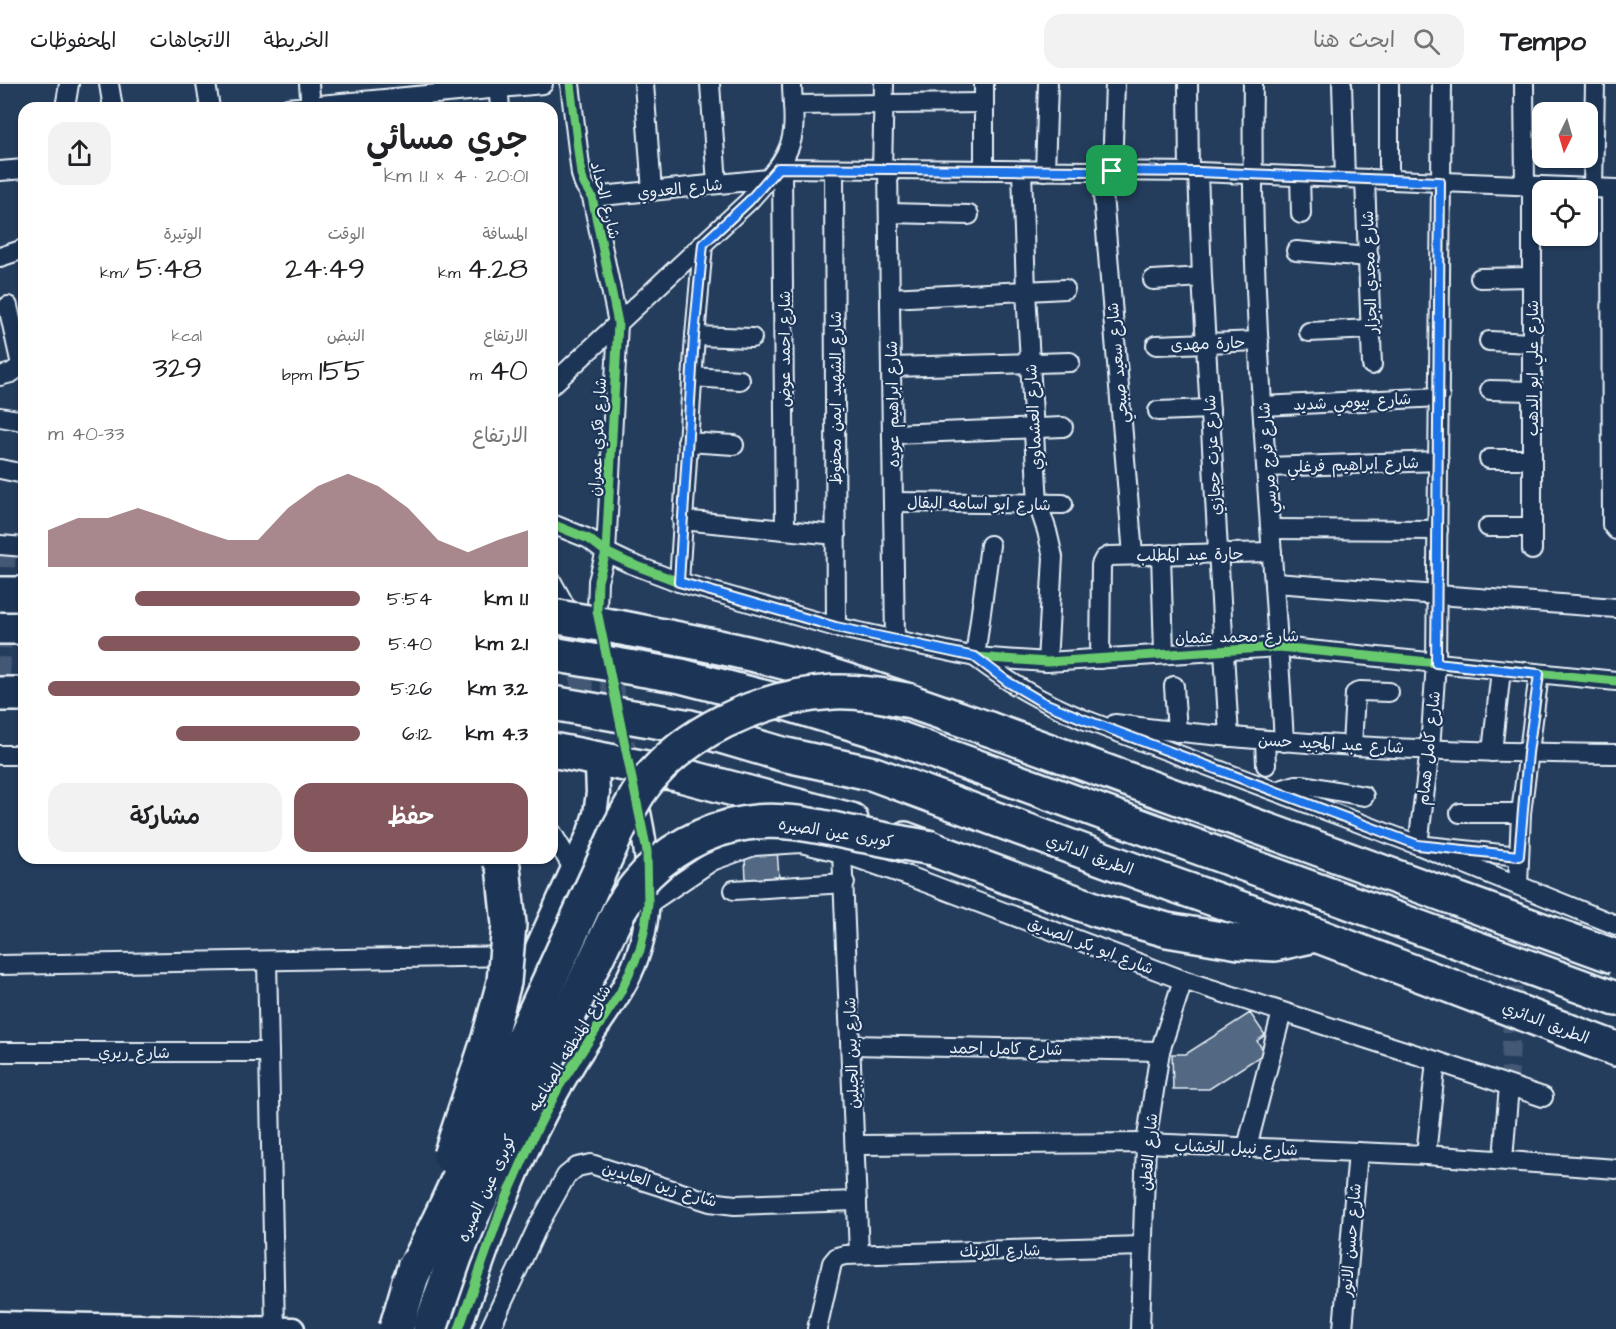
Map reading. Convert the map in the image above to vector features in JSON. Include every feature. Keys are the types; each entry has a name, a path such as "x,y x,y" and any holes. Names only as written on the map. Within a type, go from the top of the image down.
{"highway":[{"path":"0,594 18,594"},
{"path":"560,614 751,654 817,671 911,701 1616,957"},
{"path":"0,627 18,627"},
{"path":"558,655 681,676 782,702 880,732 1616,999"},
{"path":"408,1284 620,826 639,793 664,764 693,740 726,720 761,705 798,696 835,692 873,694 911,701"},
{"path":"0,694 18,694"},
{"name":"الطريق الدائري","path":"558,705 690,728 782,754 874,774 1316,935 1616,1049"},
{"path":"558,751 630,764 737,789 856,822 933,848 1097,910 1167,930 1230,940 1275,944 1316,935"},
{"name":"كوبرى عين الصيره","path":"430,1329 455,1257 473,1214 619,911 637,885 660,862 687,844 717,830 748,823 780,822 813,826 933,848"},
{"path":"396,1329 408,1284 489,1038 504,982 508,924 501,864"}],"street":[{"path":"66,102 69,84"},
{"path":"109,84 111,102"},
{"path":"206,84 209,102"},
{"path":"309,84 311,102"},
{"path":"335,102 366,97 434,95 498,86 543,84"},
{"name":"شارع الحداد","path":"570,84 581,174 592,197 618,323"},
{"path":"644,84 652,191"},
{"path":"710,84 717,184"},
{"path":"558,379 749,201 776,172 784,158 793,132 792,84"},
{"name":"شارع ابراهيم عوده","path":"884,84 885,169 889,213 895,639"},
{"path":"984,84 984,170"},
{"path":"1045,171 1048,84"},
{"name":"شارع سعيد صبحي","path":"1115,84 1106,171 1133,555"},
{"name":"شارع عزت حجازي","path":"1188,84 1202,277 1229,737"},
{"name":"شارع فرج مرسي","path":"1253,84 1251,174 1284,742"},
{"path":"1342,84 1345,178"},
{"path":"1389,84 1389,180"},
{"name":"شارع كامل همام","path":"1418,845 1430,749 1436,663 1442,84"},
{"name":"شارع علي ابو الدهب","path":"1524,84 1532,277 1532,550"},
{"path":"1595,84 1607,188 1612,525 1616,530"},
{"path":"498,86 499,102"},
{"path":"793,105 984,103"},
{"name":"شارع العدوي","path":"592,197 717,184 776,172 834,169 1193,172 1607,188"},
{"name":"شارع الشهيد ايمن محفوظ","path":"834,169 836,627"},
{"path":"0,171 18,170"},
{"name":"شارع العشماوي","path":"1022,171 1038,504 1053,557 1047,662"},
{"name":"شارع احمد عوض","path":"776,172 785,530"},
{"path":"1300,176 1301,214"},
{"name":"شارع مجدي الجزار","path":"1365,180 1372,365"},
{"path":"889,213 969,215"},
{"path":"679,582 694,336 703,244"},
{"path":"0,257 18,251"},
{"path":"1296,251 1369,257"},
{"path":"1153,280 1202,277"},
{"path":"1480,278 1532,277"},
{"path":"890,298 1065,289"},
{"path":"11,305 18,340"},
{"name":"شارع فكري عمران","path":"597,611 598,580 606,552 618,323"},
{"path":"1309,332 1371,329"},
{"path":"694,336 752,338"},
{"name":"حارة مهدى","path":"1156,345 1259,341"},
{"path":"1489,341 1532,343"},
{"path":"892,367 1070,362"},
{"path":"0,376 18,368"},
{"path":"692,377 740,380"},
{"path":"1490,390 1532,391"},
{"name":"شارع بيومي شديد","path":"1263,406 1440,397"},
{"path":"1158,411 1210,409"},
{"path":"0,417 18,420"},
{"path":"893,434 1063,427"},
{"path":"687,442 734,445"},
{"path":"1489,459 1532,459"},
{"name":"شارع ابراهيم فرغلي","path":"1267,467 1439,461"},
{"path":"0,469 18,473"},
{"name":"شارع ابو اسامه البقال","path":"894,502 1063,504"},
{"path":"682,520 836,535"},
{"path":"558,526 589,539 606,552 629,563 679,582 836,627 895,639"},
{"path":"1488,527 1532,527"},
{"path":"1271,529 1438,530"},
{"path":"0,544 18,546"},
{"path":"990,545 975,657 1008,682 1042,702 1083,719 1418,845 1616,925"},
{"name":"حارة عبد المطلب","path":"1100,659 1101,565 1104,559 1109,556 1272,552"},
{"path":"1161,554 1164,653"},
{"path":"1275,583 1616,608"},
{"name":"شارع محمد عثمان","path":"895,639 975,657 1047,662 1279,647 1616,681"},
{"path":"1492,752 1501,670"},
{"path":"1518,885 1521,813 1539,674"},
{"path":"1174,686 1177,732"},
{"path":"1352,745 1355,694 1360,691 1389,692"},
{"name":"شارع عبد المجيد حسن","path":"1083,719 1177,732 1284,742 1492,752 1616,754"},
{"path":"1265,740 1266,765"},
{"path":"0,755 18,755"},
{"path":"389,1329 533,956 588,835 595,814 598,793 597,768"},
{"name":"شارع المنطقه الصناعيه","path":"459,1329 501,1210 534,1135 560,1085 620,993 640,950 648,904 647,851 630,773"},
{"path":"1276,791 1304,785 1365,796"},
{"path":"1460,813 1521,813"},
{"path":"558,843 573,868"},
{"name":"شارع ابو بكر الصديق","path":"648,904 712,861 754,846 801,843 842,853 911,877 1183,980 1436,1060 1543,1097"},
{"path":"1418,845 1519,856"},
{"name":"شارع بين الجبلين","path":"842,853 859,1253"},
{"path":"734,890 844,883"},
{"path":"0,965 533,956"},
{"path":"0,1323 284,1328 269,1052 267,961"},
{"name":"شارع القطن","path":"1140,1329 1146,1143 1160,1051 1183,980"},
{"path":"1247,1147 1282,1012"},
{"name":"شارع كامل احمد","path":"851,1045 1160,1051"},
{"name":"شارع ريري","path":"0,1052 269,1052"},
{"path":"1426,1155 1436,1060"},
{"path":"1503,1159 1509,1086"},
{"name":"شارع نبيل الخشاب","path":"855,1145 1146,1143 1503,1159 1616,1169"},
{"name":"شارع حسن الانور","path":"1342,1329 1358,1152"},
{"name":"شارع زين العابدين","path":"490,1329 538,1226 566,1176 577,1167 591,1164 605,1167 686,1196 735,1205 857,1201"},
{"name":"شارع الكرنك","path":"818,1329 832,1263 837,1257 859,1253 1142,1246"}],"building":[{"path":"777,850 779,877 746,880 745,858 753,857 752,852"},
{"path":"1250,1013 1265,1035 1257,1041 1265,1053 1209,1089 1173,1089 1172,1054 1186,1054"}],"tunnel":[{"path":"0,702 7,545"},
{"path":"568,611 597,768"},
{"path":"597,613 630,773"},
{"path":"1509,1086 1518,885"}],"cycle path":[{"path":"459,1329 501,1210 534,1135 560,1085 620,993 640,950 648,904 647,851 597,611 598,581 606,552 618,323 592,197 581,174 570,84"},
{"path":"558,526 589,539 606,552 629,563 679,582 836,627 975,657 1047,662 1279,647 1616,681"}],"route":[{"path":"778,168 1112,171 1198,172 1440,182 1436,663 1539,674 1521,813 1519,856 1418,845 1042,702 1008,682 975,657 836,627 679,582 694,336 703,244 749,201 778,168"}]}
